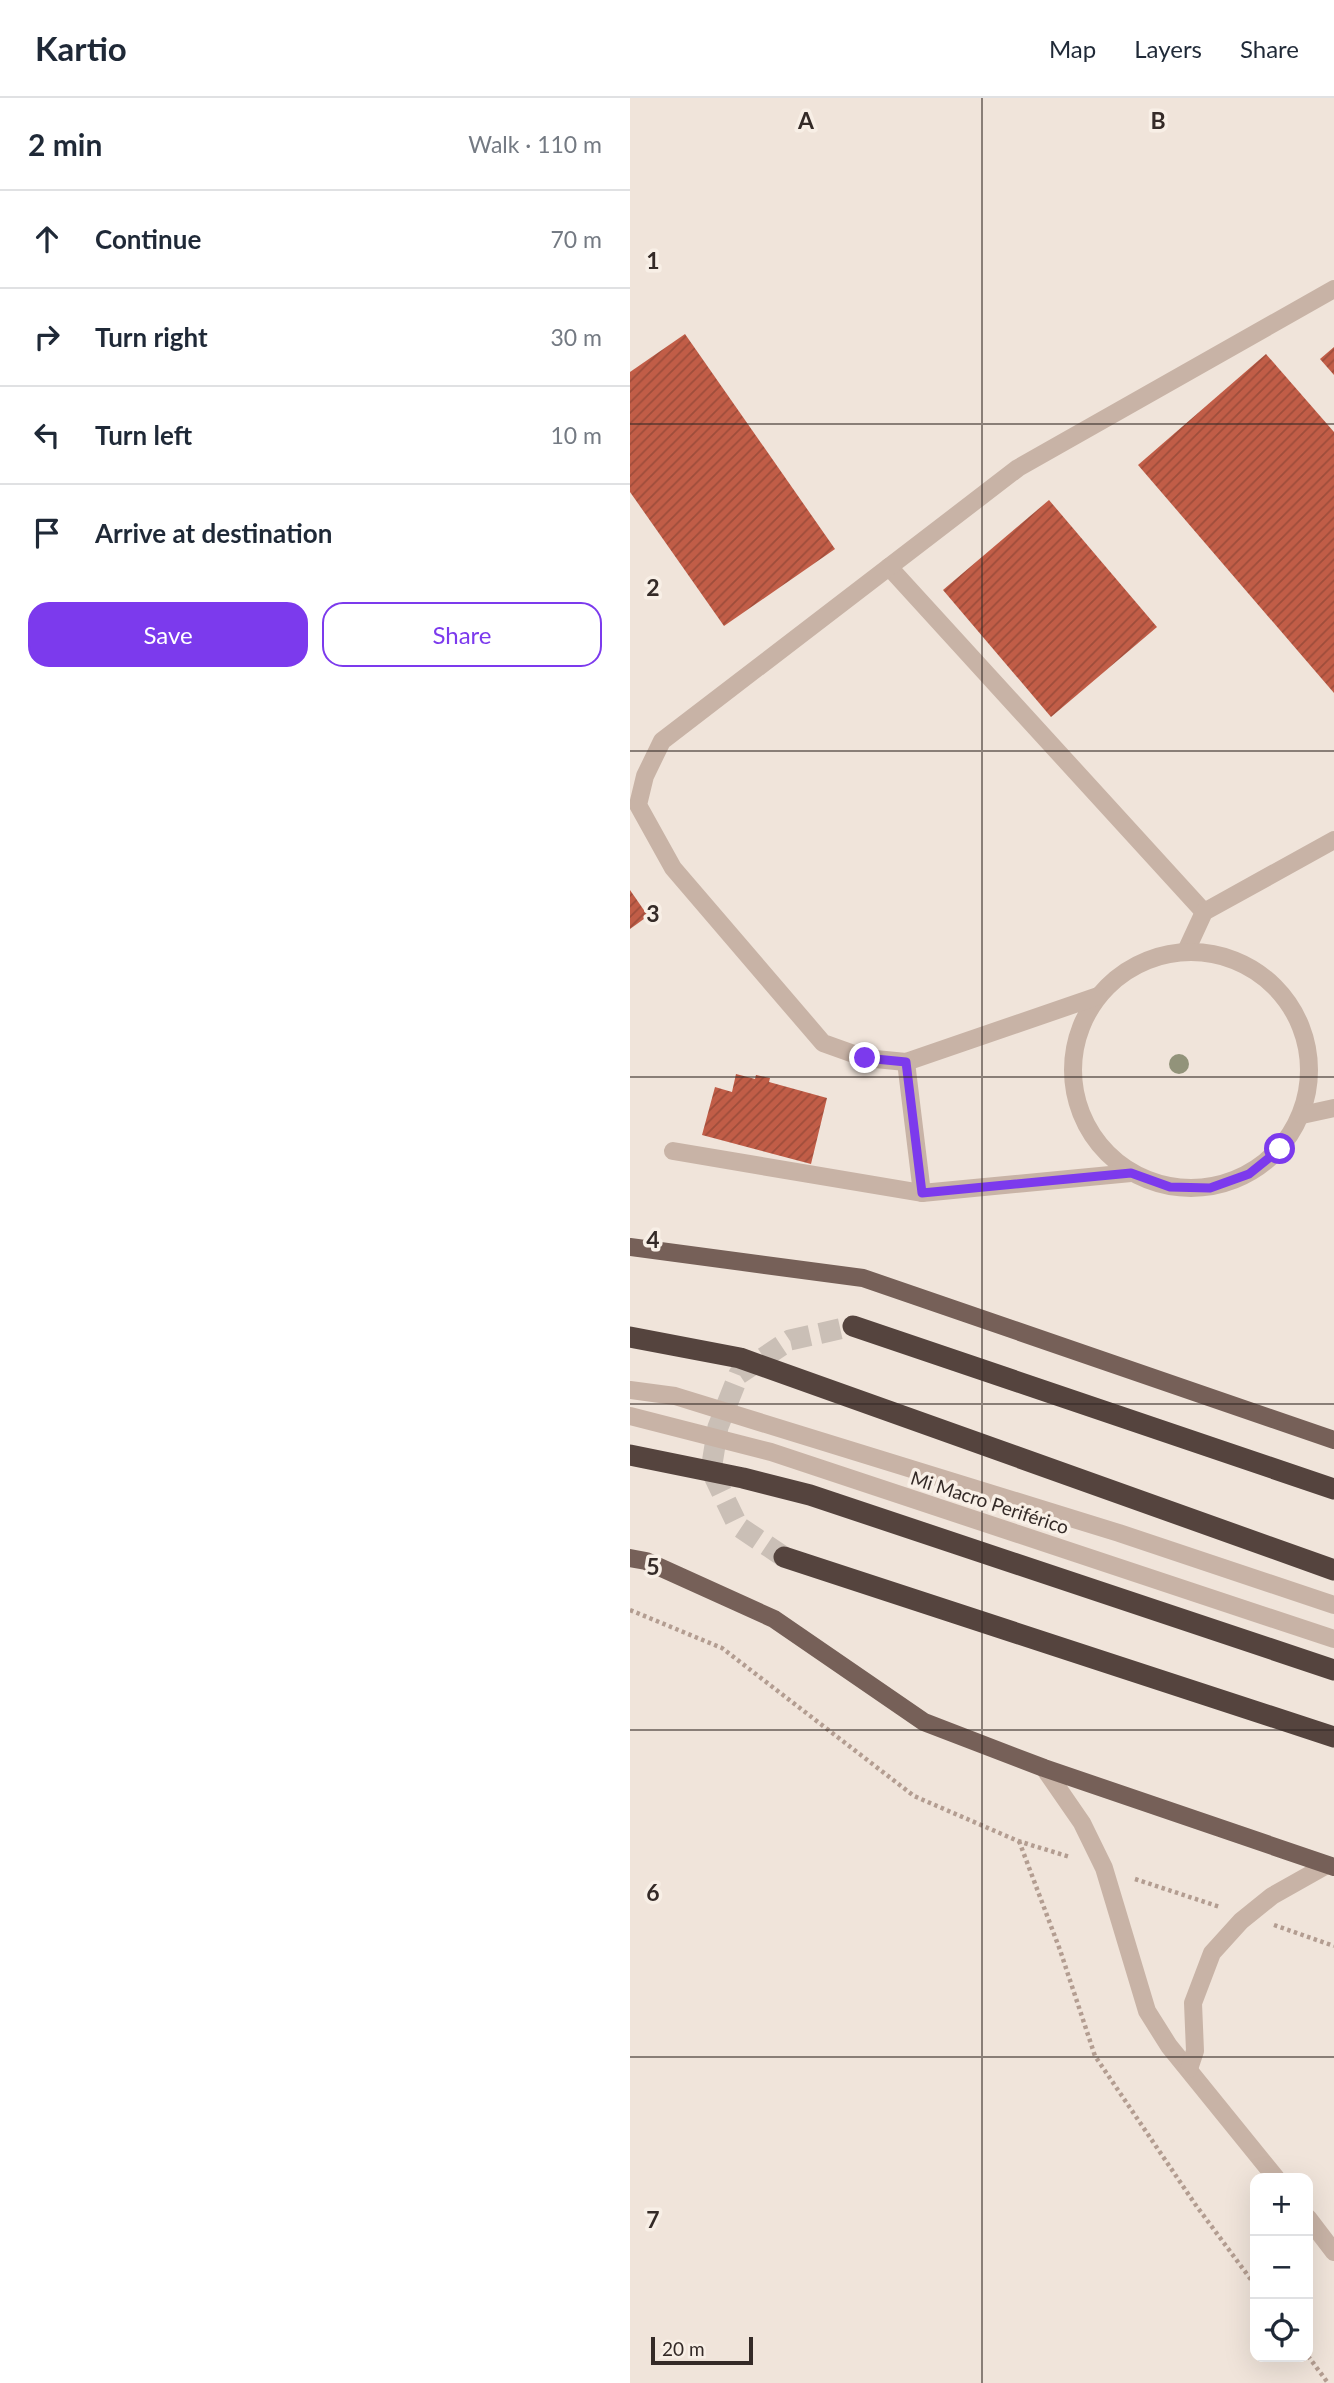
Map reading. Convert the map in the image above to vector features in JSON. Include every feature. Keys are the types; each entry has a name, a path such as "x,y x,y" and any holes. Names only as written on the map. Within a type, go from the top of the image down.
{"highway":[{"path":"853,1326 1334,1489"},
{"path":"630,1337 740,1358 1334,1570"},
{"path":"630,1455 810,1495 1334,1670"},
{"path":"784,1557 1334,1737"}],"main road":[{"path":"630,1247 863,1278 1334,1440"},
{"path":"630,1558 646,1561 774,1619 924,1722 1044,1768 1331,1866"}],"street":[{"path":"1097,996 906,1062 865,1058 823,1043 673,868 638,805 645,776 662,741 1018,468 1334,289"},
{"path":"889,567 1204,912"},
{"path":"1186,951 1204,912 1334,840"},
{"path":"1186,951 1225,956 1249,968 1260,974 1288,1002 1305,1037 1310,1076 1301,1115 1280,1149 1249,1174 1210,1188 1170,1187 1131,1173 1100,1147 1080,1112 1072,1071 1078,1031 1097,996 1122,973 1153,957 1186,951"},
{"path":"906,1062 922,1193"},
{"path":"1301,1115 1334,1108"},
{"path":"673,1151 922,1193 1131,1173"},
{"name":"Mi Macro Periférico","path":"630,1390 675,1396 1119,1533 1334,1605"},
{"name":"Mi Macro Periférico","path":"630,1416 771,1452 1334,1639"},
{"path":"1044,1768 1082,1823 1104,1868 1147,2011 1169,2046 1272,2173"},
{"path":"1189,2069 1195,2051 1193,2003 1212,1953 1247,1916 1272,1896 1331,1866"},
{"path":"1313,2225 1334,2252"}],"path":[{"path":"630,1610 722,1648 914,1796 1018,1840 1334,1946"},
{"path":"1018,1840 1060,1950 1095,2056 1195,2204 1250,2278"},
{"path":"1312,2362 1328,2383"}],"building":[{"path":"685,334 835,549 724,626 630,492 630,372"},
{"path":"1334,347 1334,375 1320,359"},
{"path":"1266,354 1334,432 1334,693 1138,465"},
{"path":"1049,500 1157,627 1051,717 943,590"},
{"path":"630,890 648,916 630,929"},
{"path":"736,1074 755,1079 756,1075 770,1078 769,1082 827,1098 811,1164 702,1135 715,1087 732,1092"}],"tunnel":[{"path":"784,1557 738,1526 711,1470 718,1427 739,1374 790,1340 853,1326"}],"route":[{"path":"865,1058 906,1062 922,1193 1131,1173 1170,1187 1210,1188 1249,1174 1280,1149"}]}
